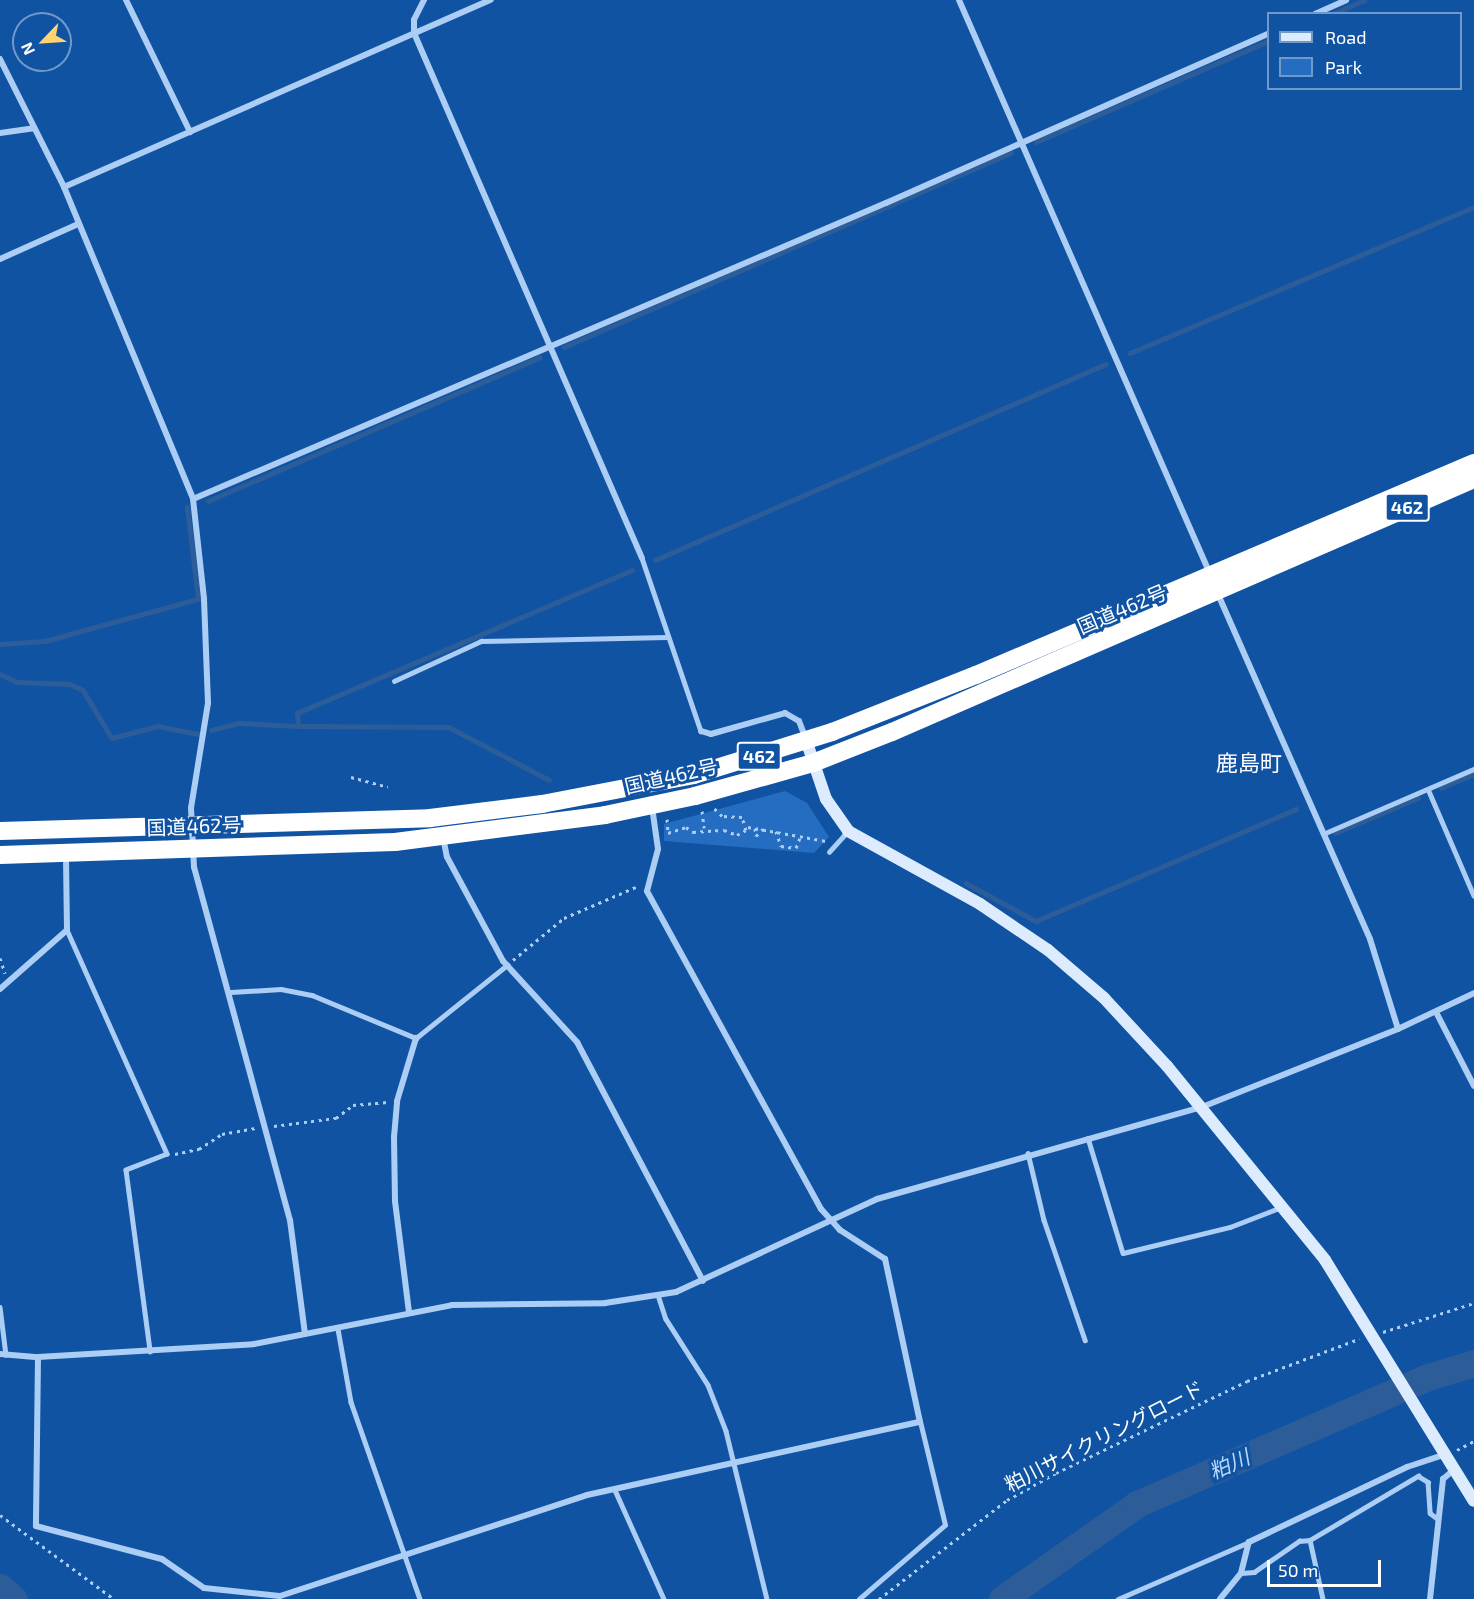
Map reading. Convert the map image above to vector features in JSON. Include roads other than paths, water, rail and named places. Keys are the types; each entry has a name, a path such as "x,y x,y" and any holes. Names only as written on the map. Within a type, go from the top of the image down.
{"highway":[{"name":"国道462号","path":"0,831 430,818 542,804 694,775 806,740 976,675 1209,572 1474,463"},
{"name":"国道462号","path":"0,855 394,843 651,806 813,763 1218,593 1474,479"}],"street":[{"path":"126,0 190,132"},
{"path":"424,0 414,20 414,33 642,558"},
{"path":"64,187 491,0"},
{"path":"958,0 1370,939 1398,1029"},
{"path":"1319,12 1346,0"},
{"path":"193,499 1267,35"},
{"path":"0,59 64,187 193,499 204,599 208,703 191,824 191,849 198,894 231,992 297,1251 305,1334"},
{"path":"0,133 34,128"},
{"path":"0,259 78,224"},
{"path":"701,731 711,734 785,712 799,721 826,799 848,831 980,904 1048,950 1133,1028 1283,1204 1374,1337 1447,1451 1474,1501"},
{"path":"38,1357 35,1520 42,1530 162,1559 204,1588 280,1596 615,1490 920,1422 885,1259 831,1220 658,912 648,885 658,849 651,806"},
{"path":"443,836 447,856 507,965 577,1042 703,1281"},
{"path":"0,989 67,930 66,853"},
{"path":"3,1355 38,1357 254,1344 452,1305 605,1302 658,1295 703,1281 831,1220 908,1188 1028,1153 1202,1107 1398,1029 1474,993"},
{"path":"1436,1012 1474,1086"},
{"path":"409,1312 395,1201 397,1101 416,1038"},
{"path":"1220,1599 1241,1573 1249,1542 1407,1467 1447,1451"},
{"path":"1430,1599 1443,1479 1455,1469"}],"lane":[{"path":"642,558 667,637 701,731"},
{"path":"394,681 481,641 667,637"},
{"path":"1323,834 1474,769"},
{"path":"1428,789 1474,896"},
{"path":"829,852 848,831"},
{"path":"67,930 167,1154 126,1170 150,1351"},
{"path":"231,992 281,989 312,995 416,1038 507,965"},
{"path":"1088,1138 1124,1253 1230,1227 1270,1214 1283,1204"},
{"path":"1028,1153 1047,1231 1085,1340"},
{"path":"658,1295 666,1318 708,1385 733,1463 767,1599"},
{"path":"0,1307 3,1355"},
{"path":"338,1329 351,1402 420,1599"},
{"path":"859,1599 945,1525 920,1422"},
{"path":"1241,1573 1254,1572 1299,1541 1310,1540 1418,1476 1428,1482 1430,1513 1438,1519"},
{"path":"615,1490 664,1599"},
{"path":"1310,1540 1323,1599"},
{"path":"1118,1599 1249,1542"}],"waterway":[{"path":"1337,12 1364,0"},
{"path":"1036,142 1267,41"},
{"path":"564,347 1011,153"},
{"path":"1130,353 1474,207"},
{"path":"208,501 539,358"},
{"path":"655,560 1105,364"},
{"path":"0,644 45,641 198,599 187,508"},
{"path":"211,730 239,723 298,726 297,713 632,570"},
{"path":"0,674 17,682 70,684 83,690 112,738 158,726 198,734"},
{"path":"298,726 449,727 549,780"},
{"path":"1441,788 1474,774"},
{"path":"1335,833 1418,798"},
{"path":"966,883 1036,921 1296,809"},
{"name":"粕川","path":"1002,1599 1137,1504 1425,1378 1474,1363"},
{"name":"粕川","path":"0,1587 14,1599"}],"district":[{"name":"鹿島町","path":"1249,763"}]}
